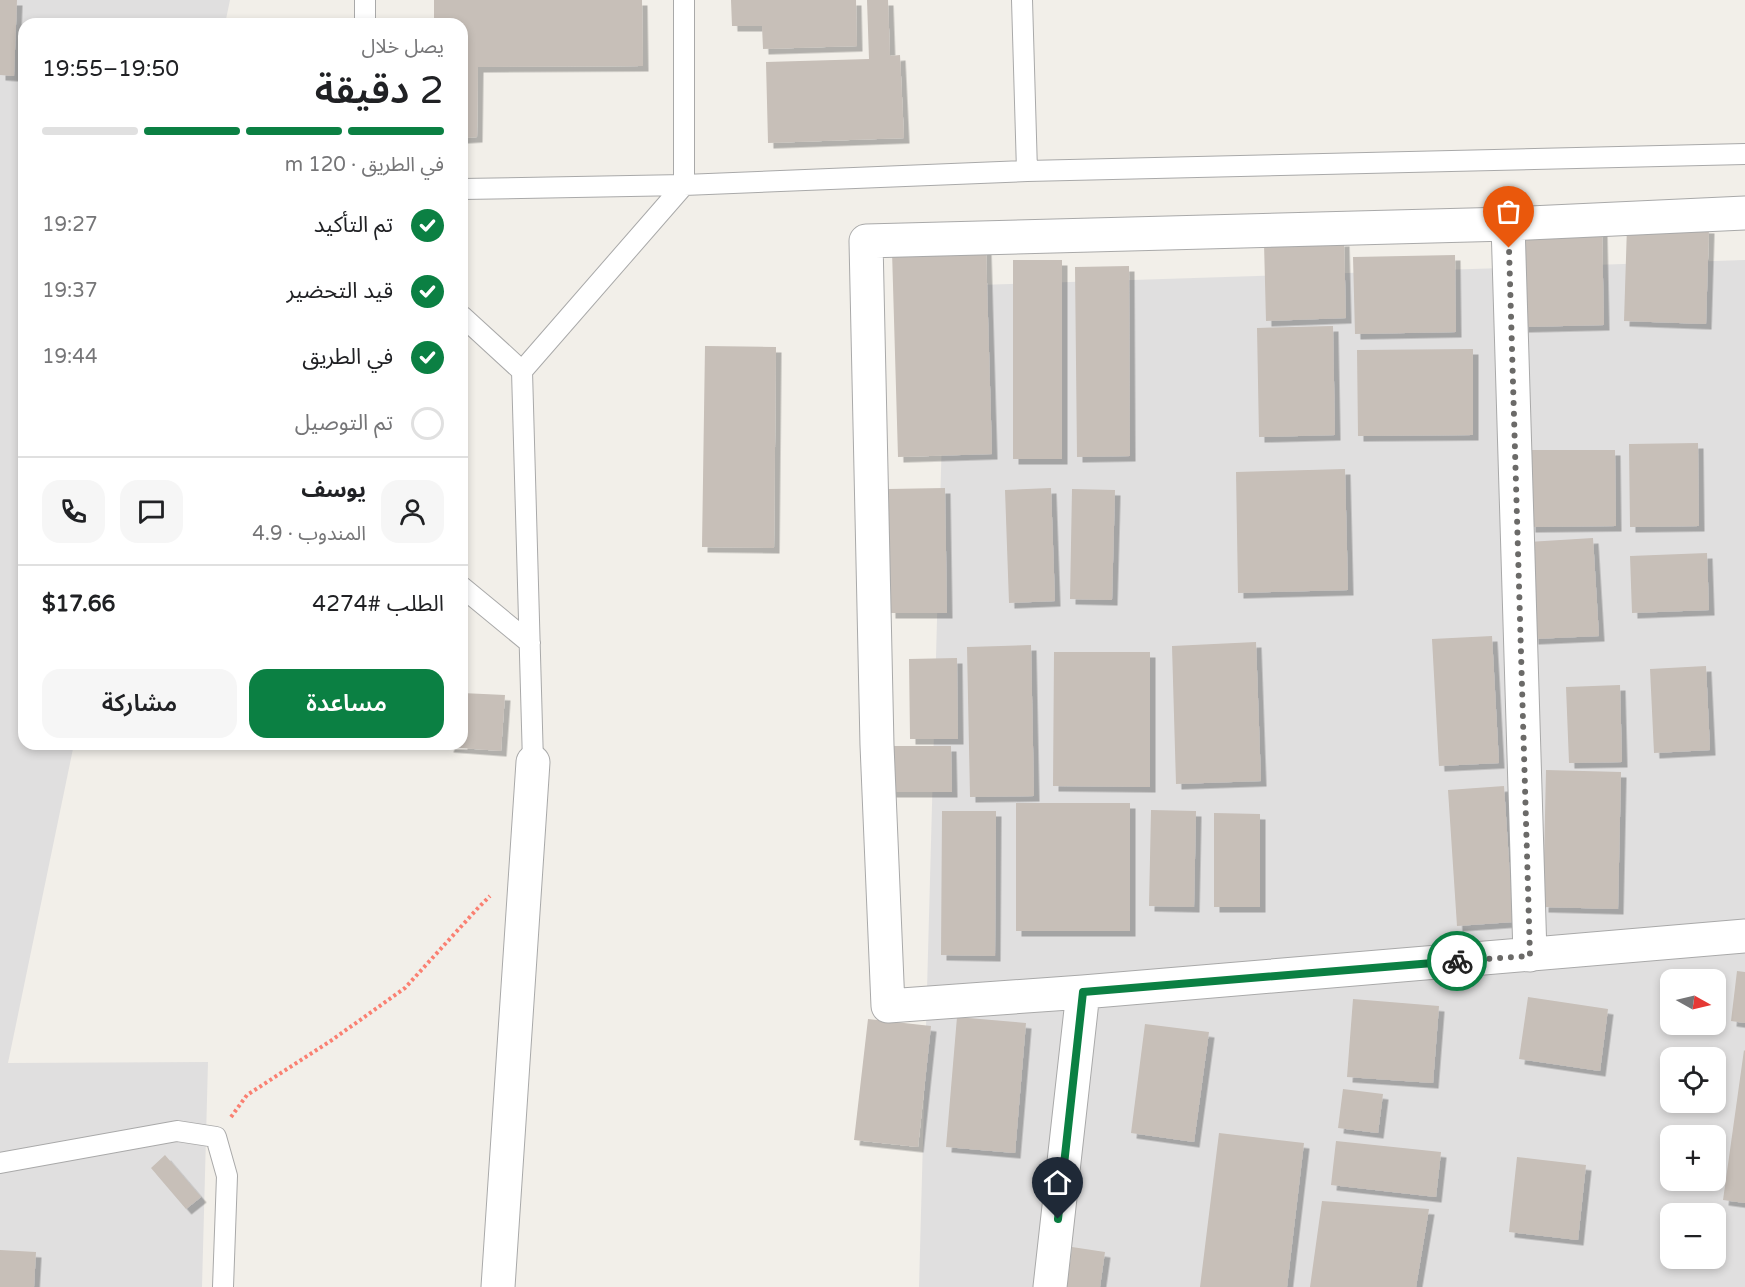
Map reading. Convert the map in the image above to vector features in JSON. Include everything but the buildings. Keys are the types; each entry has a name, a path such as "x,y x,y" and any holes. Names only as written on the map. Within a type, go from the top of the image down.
{"street":[{"path":"1745,213 1508,224 867,242 877,745 888,1006 1530,956 1745,936"},
{"path":"1508,224 1530,956"},
{"path":"498,1287 533,762"},
{"path":"1050,1287 1083,992"}],"lane":[{"path":"365,0 365,18"},
{"path":"533,762 522,371 684,185 684,0"},
{"path":"1022,0 1027,171"},
{"path":"468,189 684,185 1027,171 1745,154"},
{"path":"468,322 522,371"},
{"path":"468,592 530,643"},
{"path":"0,1163 177,1131 216,1137 227,1176 223,1287"}],"path":[{"path":"216,1137 247,1095 332,1040 405,988 478,908 526,863"}],"shaded area":[{"path":"0,0 230,0 226,18 18,18 18,750 73,750 8,1063 208,1062 202,1287 0,1287"},
{"path":"1745,260 1745,1287 919,1287 946,286"}],"way so far":[{"path":"1457,961 1530,956 1509,248"}],"route":[{"path":"1058,1219 1083,992 1457,961"}]}
